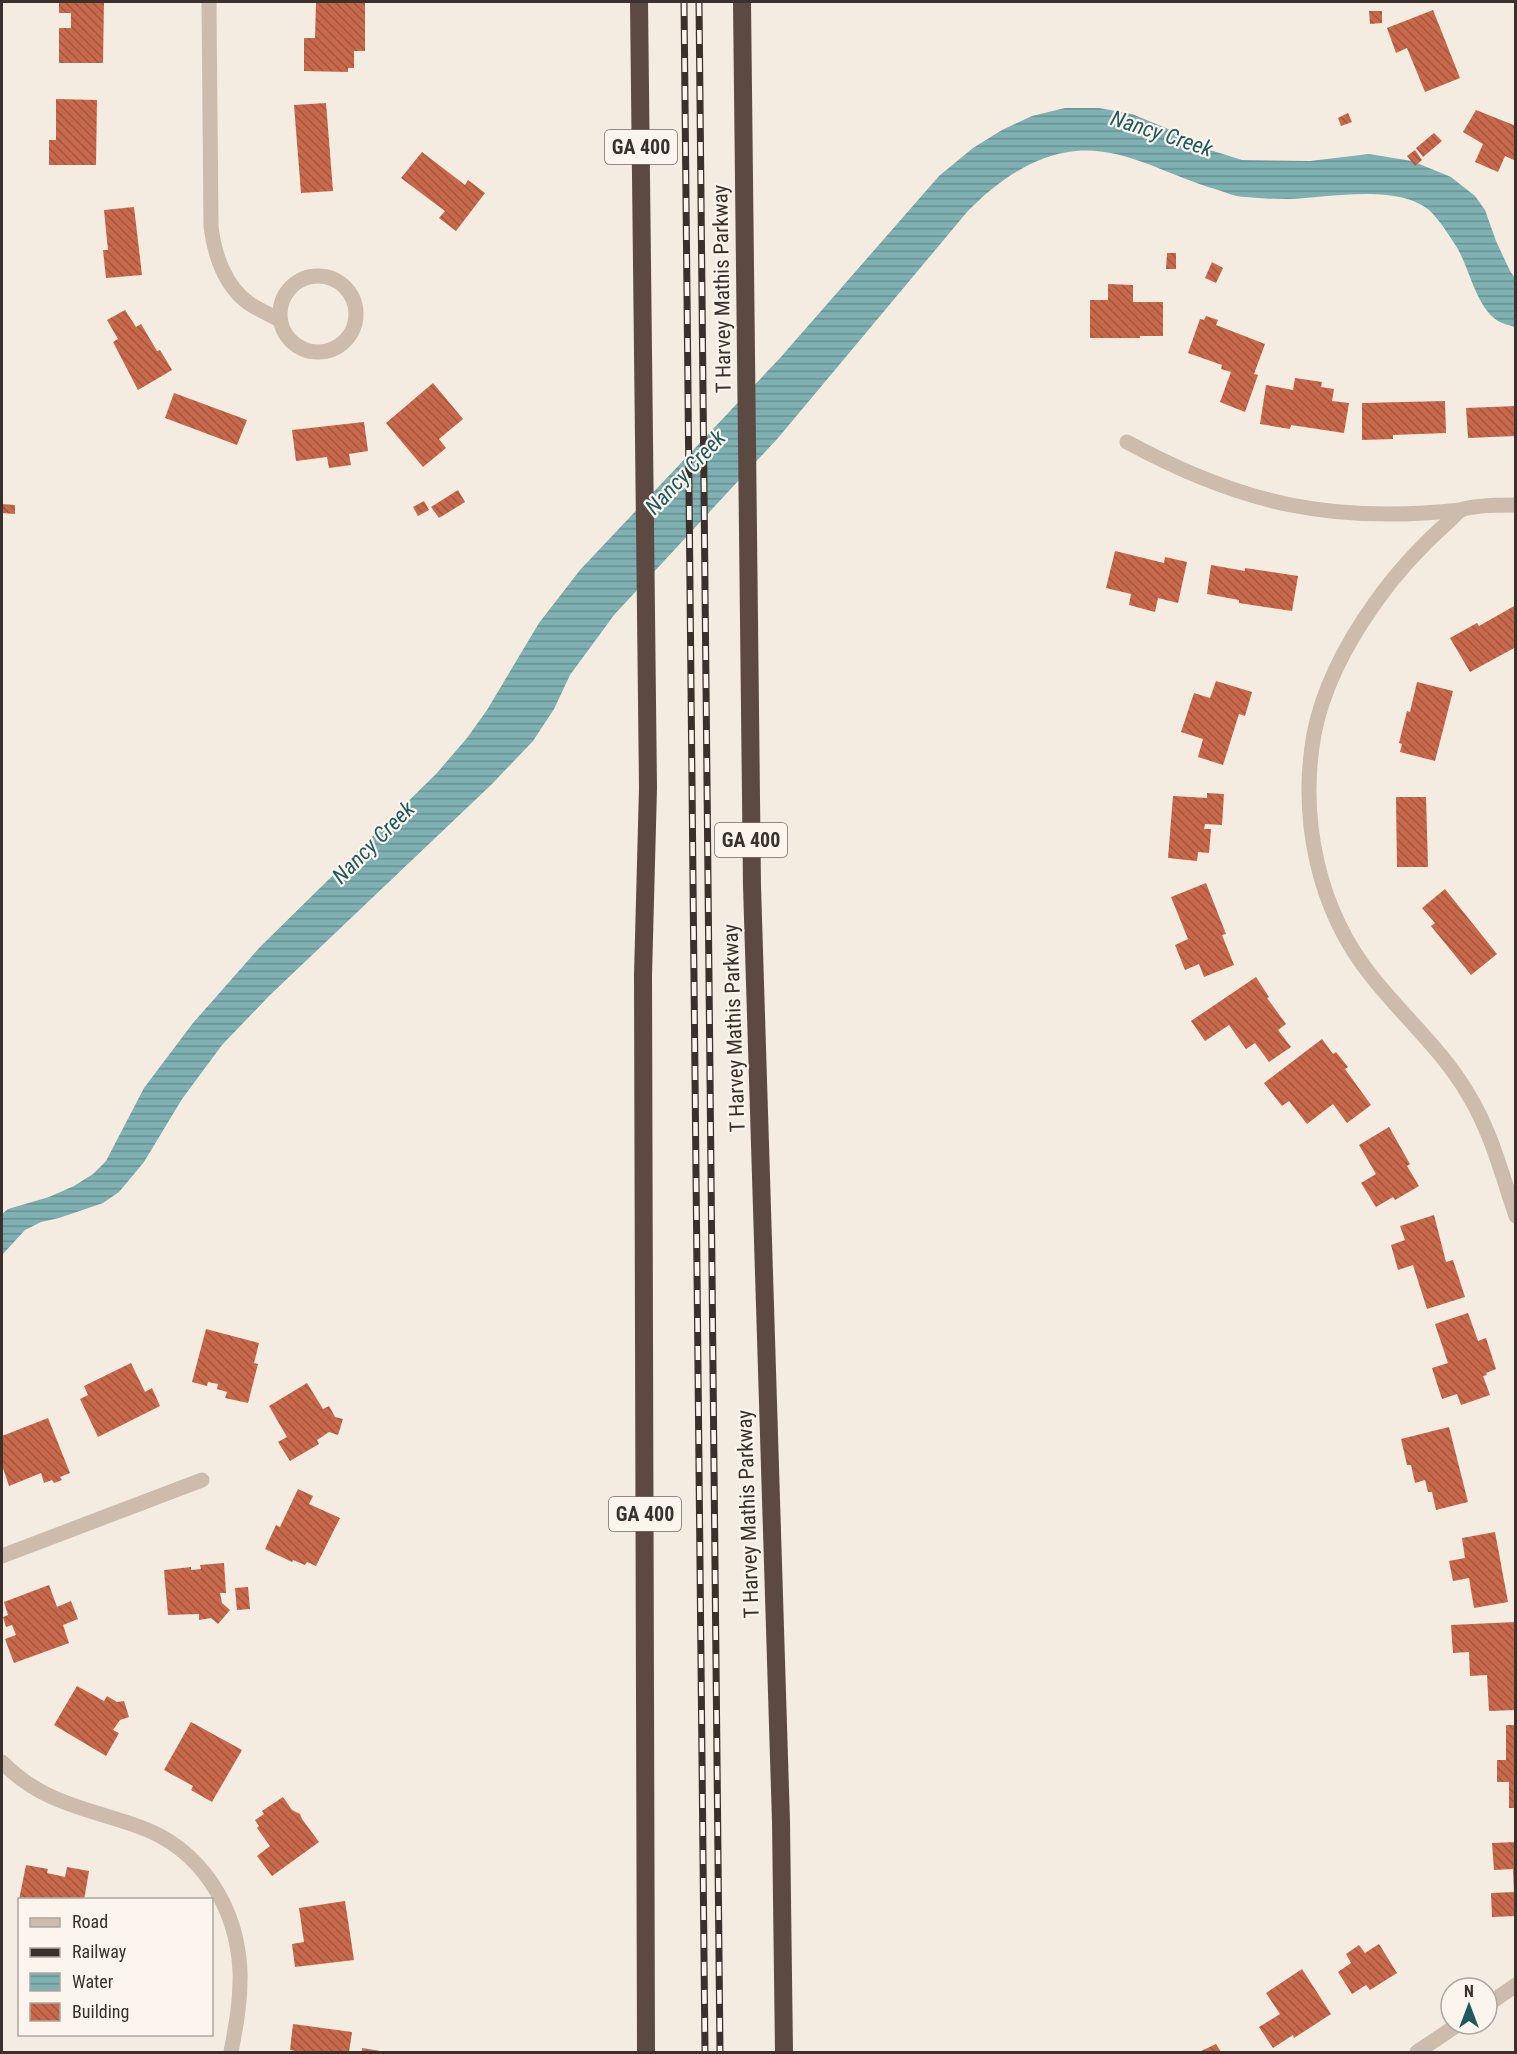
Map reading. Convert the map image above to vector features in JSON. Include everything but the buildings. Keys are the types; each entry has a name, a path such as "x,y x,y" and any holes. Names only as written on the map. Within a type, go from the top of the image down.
{"highway":[{"name":"GA 400","path":"639,2 648,788 644,975 646,2052"},
{"name":"T Harvey Mathis Parkway","path":"742,2 752,886 781,1822 784,2052"}],"street":[{"path":"209,2 211,226 213,247 226,277 249,303 280,320 284,332 292,342 302,348 315,351 327,350 339,345 348,336 354,325 356,313 354,301 338,281 314,275 302,279 288,290 280,307 280,320"},
{"path":"1127,442 1204,481 1246,495 1331,512 1418,515 1515,505"},
{"path":"1461,510 1427,540 1392,579 1366,616 1340,663 1322,706 1314,734 1309,782 1310,824 1322,886 1346,940 1372,978 1449,1064 1469,1094 1485,1126 1515,1216"},
{"path":"2,1556 202,1480"},
{"path":"2,1762 22,1780 69,1805 142,1827 161,1836 192,1859 207,1875 226,1910 237,1947 240,1971 239,2005 231,2052"},
{"path":"1499,1996 1515,1985"},
{"path":"1416,2052 1440,2036"}],"water":[{"name":"Nancy Creek","path":"1065,108 1099,108 1132,114 1210,150 1242,160 1310,161 1369,154 1412,161 1451,177 1475,196 1485,210 1496,241 1515,278 1515,327 1500,322 1484,306 1456,246 1429,210 1399,197 1380,194 1287,199 1238,196 1130,158 1094,151 1076,151 1045,158 1016,172 990,190 967,212 778,438 614,615 570,675 554,709 533,741 492,784 269,996 222,1045 182,1099 144,1162 119,1192 103,1203 41,1222 25,1230 2,1255 2,1214 8,1209 49,1197 74,1186 93,1174 106,1161 144,1088 193,1023 260,947 436,774 467,738 487,710 539,623 580,570 780,358 939,176 973,148 1002,130 1032,116"}],"railway":[{"path":"684,2 705,2052"},
{"path":"699,2 720,2052"}]}
